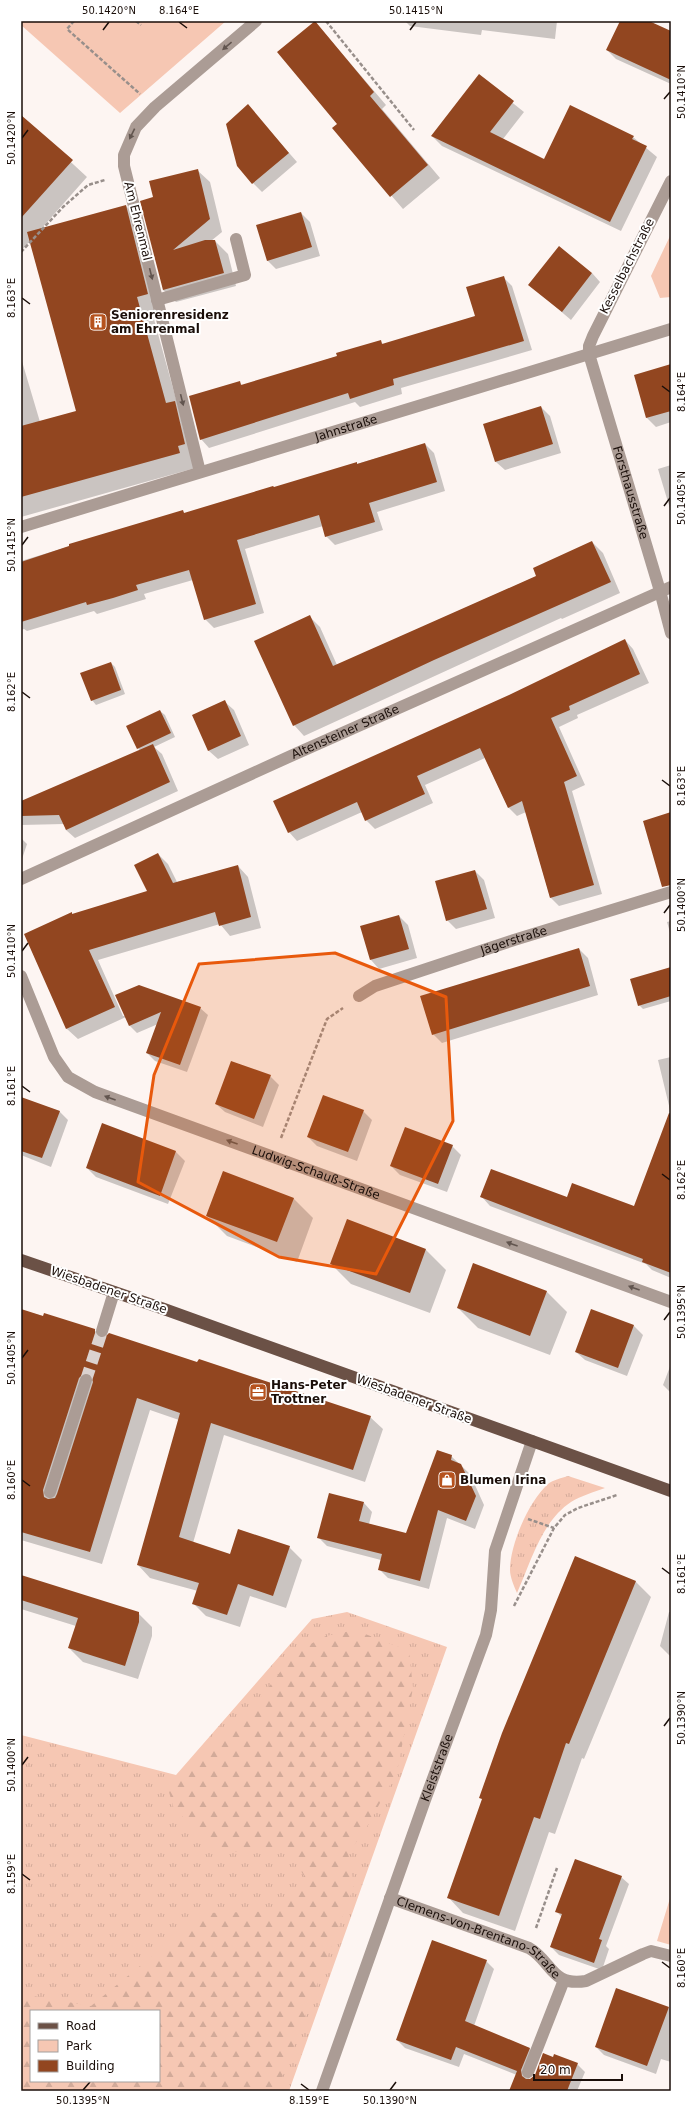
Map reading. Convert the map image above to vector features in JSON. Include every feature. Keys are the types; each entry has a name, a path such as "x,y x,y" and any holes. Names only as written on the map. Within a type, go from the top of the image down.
{"main road":[{"name":"Wiesbadener Straße","path":"21,1260 671,1491"}],"street":[{"name":"Am Ehrenmal","path":"200,472 157,300 127,174 124,155 136,127 155,107 256,21"},
{"name":"Kesselbachstraße","path":"589,354 589,346 592,336 671,181"},
{"path":"157,300 245,275 236,239"},
{"name":"Jahnstraße","path":"21,527 671,329"},
{"name":"Forsthausstraße","path":"589,354 666,589 671,632"},
{"name":"Altensteiner Straße","path":"21,879 300,752 666,589"},
{"name":"Jägerstraße","path":"359,996 375,986 514,940 671,892"},
{"name":"Ludwig-Schauß-Straße","path":"21,976 54,1057 68,1077 95,1092 671,1302"},
{"path":"102,1331 114,1292"},
{"path":"50,1492 86,1380"},
{"name":"Kleiststraße","path":"322,2091 390,1898 486,1635 491,1610 495,1551 532,1441"},
{"name":"Clemens-von-Brentano-Straße","path":"390,1898 529,1948 538,1953 549,1969 564,1980 577,1983 586,1981 651,1951 671,1956"},
{"name":"Clemens-von-Brentano-Straße","path":"528,2072 564,1980"}],"path":[{"path":"74,21 67,29 155,107"},
{"path":"136,21 141,25"},
{"path":"326,21 414,130"},
{"path":"21,252 63,207 88,185 127,174"},
{"path":"273,1157 327,1019 359,996"},
{"path":"511,1609 516,1604 554,1528 565,1515 578,1508 624,1494"},
{"path":"509,1512 554,1528"},
{"path":"529,1948 557,1868"}],"highlighted area":[{"path":"335,953 446,997 453,1121 376,1274 279,1257 138,1182 154,1075 199,964"}],"green space":[{"path":"21,21 226,21 120,113 21,25"},
{"path":"671,234 671,297 660,298 651,276"},
{"path":"568,1476 605,1488 571,1502 552,1520 538,1543 517,1593 511,1579 510,1570 513,1548 522,1524 534,1501 548,1484"},
{"path":"347,1612 447,1647 289,2091 21,2091 21,1735 176,1775 312,1619"},
{"path":"355,1630 409,1651 413,1688 397,1772 363,1834 348,1852 354,1886 277,2091 21,2091 21,1994 91,2006 205,1913 283,1911 304,1876 286,1847 223,1853 174,1809 167,1785 247,1716 295,1652 326,1636"},
{"path":"671,1895 671,1945 657,1941"}],"building":[{"path":"315,21 374,92 370,96 428,165 390,197 332,128 337,124 277,52"},
{"path":"620,21 649,21 671,31 671,80 606,50"},
{"path":"479,74 514,101 490,132 544,159 570,105 634,136 632,139 647,146 610,222 431,136"},
{"path":"248,104 289,153 252,184 237,166 226,124"},
{"path":"21,115 73,160 21,218"},
{"path":"198,169 210,219 173,250 205,240 215,240 224,273 163,290 140,201 153,197 149,181"},
{"name":"Seniorenresidenz am Ehrenmal","path":"126,205 148,294 137,297 166,403 175,401 185,444 178,446 180,453 21,497 21,426 76,411 27,232"},
{"path":"301,212 312,247 267,261 256,225"},
{"path":"559,246 592,273 562,312 528,285"},
{"path":"504,276 524,341 393,379 394,385 350,399 348,393 200,440 189,396 240,381 241,385 337,356 336,353 381,340 382,344 475,316 466,287"},
{"path":"671,364 671,411 646,418 634,375"},
{"path":"541,406 553,444 495,462 483,424"},
{"path":"425,443 437,482 369,503 375,522 325,537 319,515 237,540 256,604 204,620 189,570 136,585 138,590 113,598 87,605 86,602 21,622 21,562 69,546 69,544 183,510 184,513"},
{"path":"592,541 611,582 434,660 293,726 254,641 310,615 333,666 536,576 533,568"},
{"path":"625,639 640,674 569,706 570,710 551,718 577,776 564,782 594,885 550,898 522,801 508,808 480,748 417,776 425,794 365,821 357,802 288,833 273,801 509,695"},
{"path":"111,662 121,690 91,701 80,673"},
{"path":"225,700 241,736 208,751 192,715"},
{"path":"160,710 171,733 137,749 126,726"},
{"path":"153,744 170,782 66,830 59,815 21,816 21,801"},
{"path":"671,812 671,885 662,887 643,821"},
{"path":"158,853 173,883 238,865 251,917 219,926 215,912 89,950 115,1007 66,1029 24,934 72,912 72,914 147,891 134,865"},
{"path":"475,870 487,909 446,921 435,881"},
{"path":"399,915 409,949 370,960 360,926"},
{"path":"579,948 590,986 432,1035 420,996"},
{"path":"671,967 671,996 638,1006 630,979"},
{"path":"139,985 201,1007 180,1065 146,1053 161,1012 129,1026 115,995"},
{"path":"231,1061 271,1075 254,1119 215,1104"},
{"path":"323,1095 364,1110 348,1152 307,1137"},
{"path":"21,1097 60,1111 42,1158 21,1151"},
{"path":"669,1113 671,1114 671,1273 642,1262 643,1259 480,1197 491,1169 567,1197 572,1183 634,1206"},
{"path":"102,1123 176,1151 160,1196 86,1168"},
{"path":"405,1127 453,1145 438,1184 390,1166"},
{"path":"223,1171 294,1198 277,1242 206,1216"},
{"path":"347,1219 426,1249 410,1293 330,1264"},
{"path":"473,1263 547,1291 530,1336 457,1308"},
{"path":"21,1309 43,1316 44,1313 95,1329 95,1333 99,1338 104,1338 109,1333 197,1362 199,1359 371,1416 353,1470 211,1423 179,1537 230,1554 238,1529 290,1546 273,1596 238,1584 227,1615 192,1604 199,1583 137,1565 180,1413 137,1398 90,1552 21,1532","holes":["84,1373 91,1375 93,1382 57,1494 55,1498 48,1499 44,1497 43,1490 79,1378"]},
{"path":"591,1309 634,1325 618,1368 575,1352"},
{"path":"437,1450 452,1455 451,1460 461,1464 476,1496 466,1521 438,1510 420,1581 378,1570 382,1554 317,1538 329,1493 364,1502 359,1521 406,1533"},
{"path":"575,1556 636,1581 569,1744 566,1743 540,1819 534,1817 499,1916 447,1898 482,1799 479,1798 502,1733"},
{"path":"21,1575 139,1612 139,1622 125,1666 68,1648 78,1618 21,1600"},
{"path":"575,1859 622,1876 599,1939 602,1940 594,1963 550,1947 562,1914 555,1912"},
{"path":"432,1940 487,1960 465,2021 530,2048 521,2070 522,2076 526,2079 530,2079 535,2075 543,2053 553,2057 554,2054 578,2063 567,2091 509,2091 517,2071 456,2047 451,2060 396,2040"},
{"path":"616,1988 669,2007 647,2066 595,2047"}],"tunnel":[{"path":"86,1380 102,1331"}],"place":[{"name":"Seniorenresidenz am Ehrenmal","path":"98,322"},
{"name":"Hans-Peter Trottner","path":"258,1392"},
{"name":"Blumen Irina","path":"447,1480"}]}
